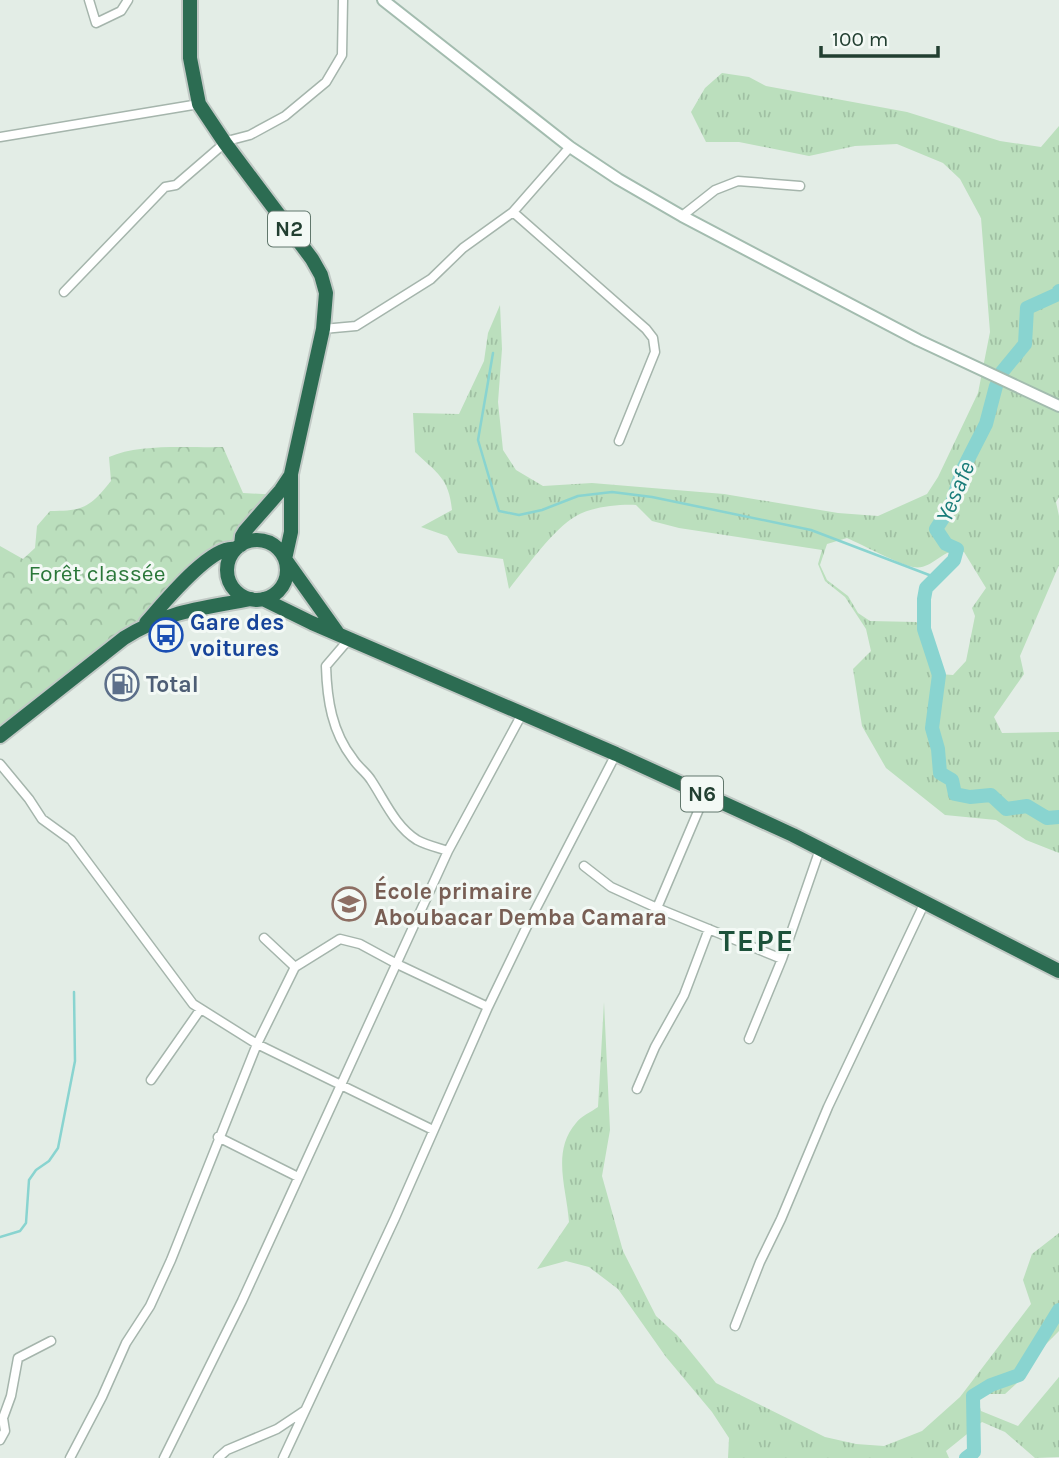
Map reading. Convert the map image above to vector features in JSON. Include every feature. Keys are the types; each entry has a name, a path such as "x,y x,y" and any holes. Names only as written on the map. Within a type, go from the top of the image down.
{"highway":[{"name":"N2","path":"190,0 190,58 199,104 312,259 321,275 326,293 323,329 291,474 291,533 285,559"},
{"name":"N2","path":"238,547 246,531 282,490 291,474"},
{"path":"0,736 142,626 186,580 223,549 257,540 266,541 280,551 344,635"},
{"path":"238,547 230,557 228,574 236,590 257,599"},
{"path":"142,626 191,609 271,596 283,584 287,567 285,559"},
{"name":"N6","path":"257,599 705,795 820,849 1059,971"}],"street":[{"path":"89,0 96,23 121,10 128,0"},
{"path":"64,292 165,187 176,185 225,143 250,135 285,116 326,82 342,55 343,0"},
{"path":"383,0 570,147 618,179 682,216 918,340 1059,406"},
{"path":"0,137 199,104"},
{"path":"323,329 356,326 365,322 431,279 463,248 513,212 570,147"},
{"path":"682,216 715,190 738,181 800,186"},
{"path":"513,212 653,338 655,352 619,441"},
{"path":"344,635 326,666 327,697 332,720 340,738 394,818 417,840 448,851"},
{"path":"164,1458 242,1301 448,851 522,714"},
{"path":"283,1458 488,1007 616,754"},
{"path":"0,764 42,819 71,840 200,1010 257,1044 433,1130"},
{"path":"657,908 705,795"},
{"path":"749,1039 782,959 820,849"},
{"path":"584,866 611,887 782,959"},
{"path":"735,1326 828,1107 925,902"},
{"path":"637,1089 655,1047 684,995 709,929"},
{"path":"264,938 295,967"},
{"path":"70,1458 166,1272 257,1044 295,967 340,939 360,944 488,1007"},
{"path":"151,1080 200,1010"},
{"path":"218,1137 298,1177"},
{"path":"0,1440 5,1431 3,1418 12,1396 18,1358 51,1341"},
{"path":"218,1458 227,1450 277,1429 306,1409"}],"green space":[{"path":"722,73 749,77 766,86 907,112 1000,141 1041,147 1059,126 1059,497 1056,502 1059,516 1059,565 1020,656 1024,674 994,717 1002,733 1059,732 1059,853 1026,840 996,820 945,815 886,768 862,726 853,669 871,651 866,629 845,597 825,581 818,564 822,550 679,528 652,521 636,505 597,508 576,516 558,530 509,589 503,559 458,553 447,536 421,527 452,510 445,483 415,452 413,413 459,414 484,361 488,333 500,305 502,349 498,402 503,450 516,470 543,486 592,483 724,494 838,513 878,516 927,494 938,477 978,393 990,332 981,218 960,179 943,163 897,144 855,146 809,156 739,142 706,142 691,112 705,88","holes":["847,538 913,567 927,565 950,552 964,552 986,588 972,608 975,616 966,661 953,675 939,674 924,629 916,622 870,621 858,613 848,596 827,580 820,565 827,544"]},
{"name":"Forêt classée","path":"223,447 243,493 280,495 179,598 147,620 137,634 0,744 0,546 23,559 35,548 37,526 50,511 85,506 104,490 111,481 109,457 150,448"},
{"path":"604,1002 610,1130 602,1176 623,1251 656,1316 677,1335 716,1383 825,1437 856,1444 884,1446 922,1431 960,1397 1031,1304 1023,1280 1032,1254 1059,1233 1059,1331 1005,1394 985,1394 978,1401 981,1411 1018,1426 1059,1377 1059,1457 1035,1458 1005,1432 982,1422 946,1451 949,1458 728,1458 729,1438 712,1412 666,1357 618,1289 589,1267 566,1261 537,1269 569,1222 562,1171 568,1134 583,1116 598,1107"}],"waterway":[{"name":"Yesafe","path":"1002,372 1025,344 1027,308 1058,294 1059,291"},
{"path":"493,353 478,440 499,511 519,515 542,510 578,496 612,492 652,497 811,530 937,578"},
{"name":"Yesafe","path":"996,386 986,424 962,471 951,506 936,529 946,544 957,549 954,560 926,588 924,599 924,629 939,675 932,728 938,749 940,773 952,780 955,794 970,797 991,795 1006,809 1027,806 1047,818 1059,817"},
{"path":"0,1237 20,1231 26,1223 29,1180 58,1148 75,1061 74,992"},
{"name":"Yesafe","path":"966,1458 974,1452 973,1396 991,1385 1019,1375 1059,1310"}],"place":[{"name":"Gare des voitures","path":"166,635"},
{"name":"Total","path":"122,684"},
{"name":"École primaire Aboubacar Demba Camara","path":"349,904"}],"district":[{"name":"TEPE","path":"757,941"}]}
